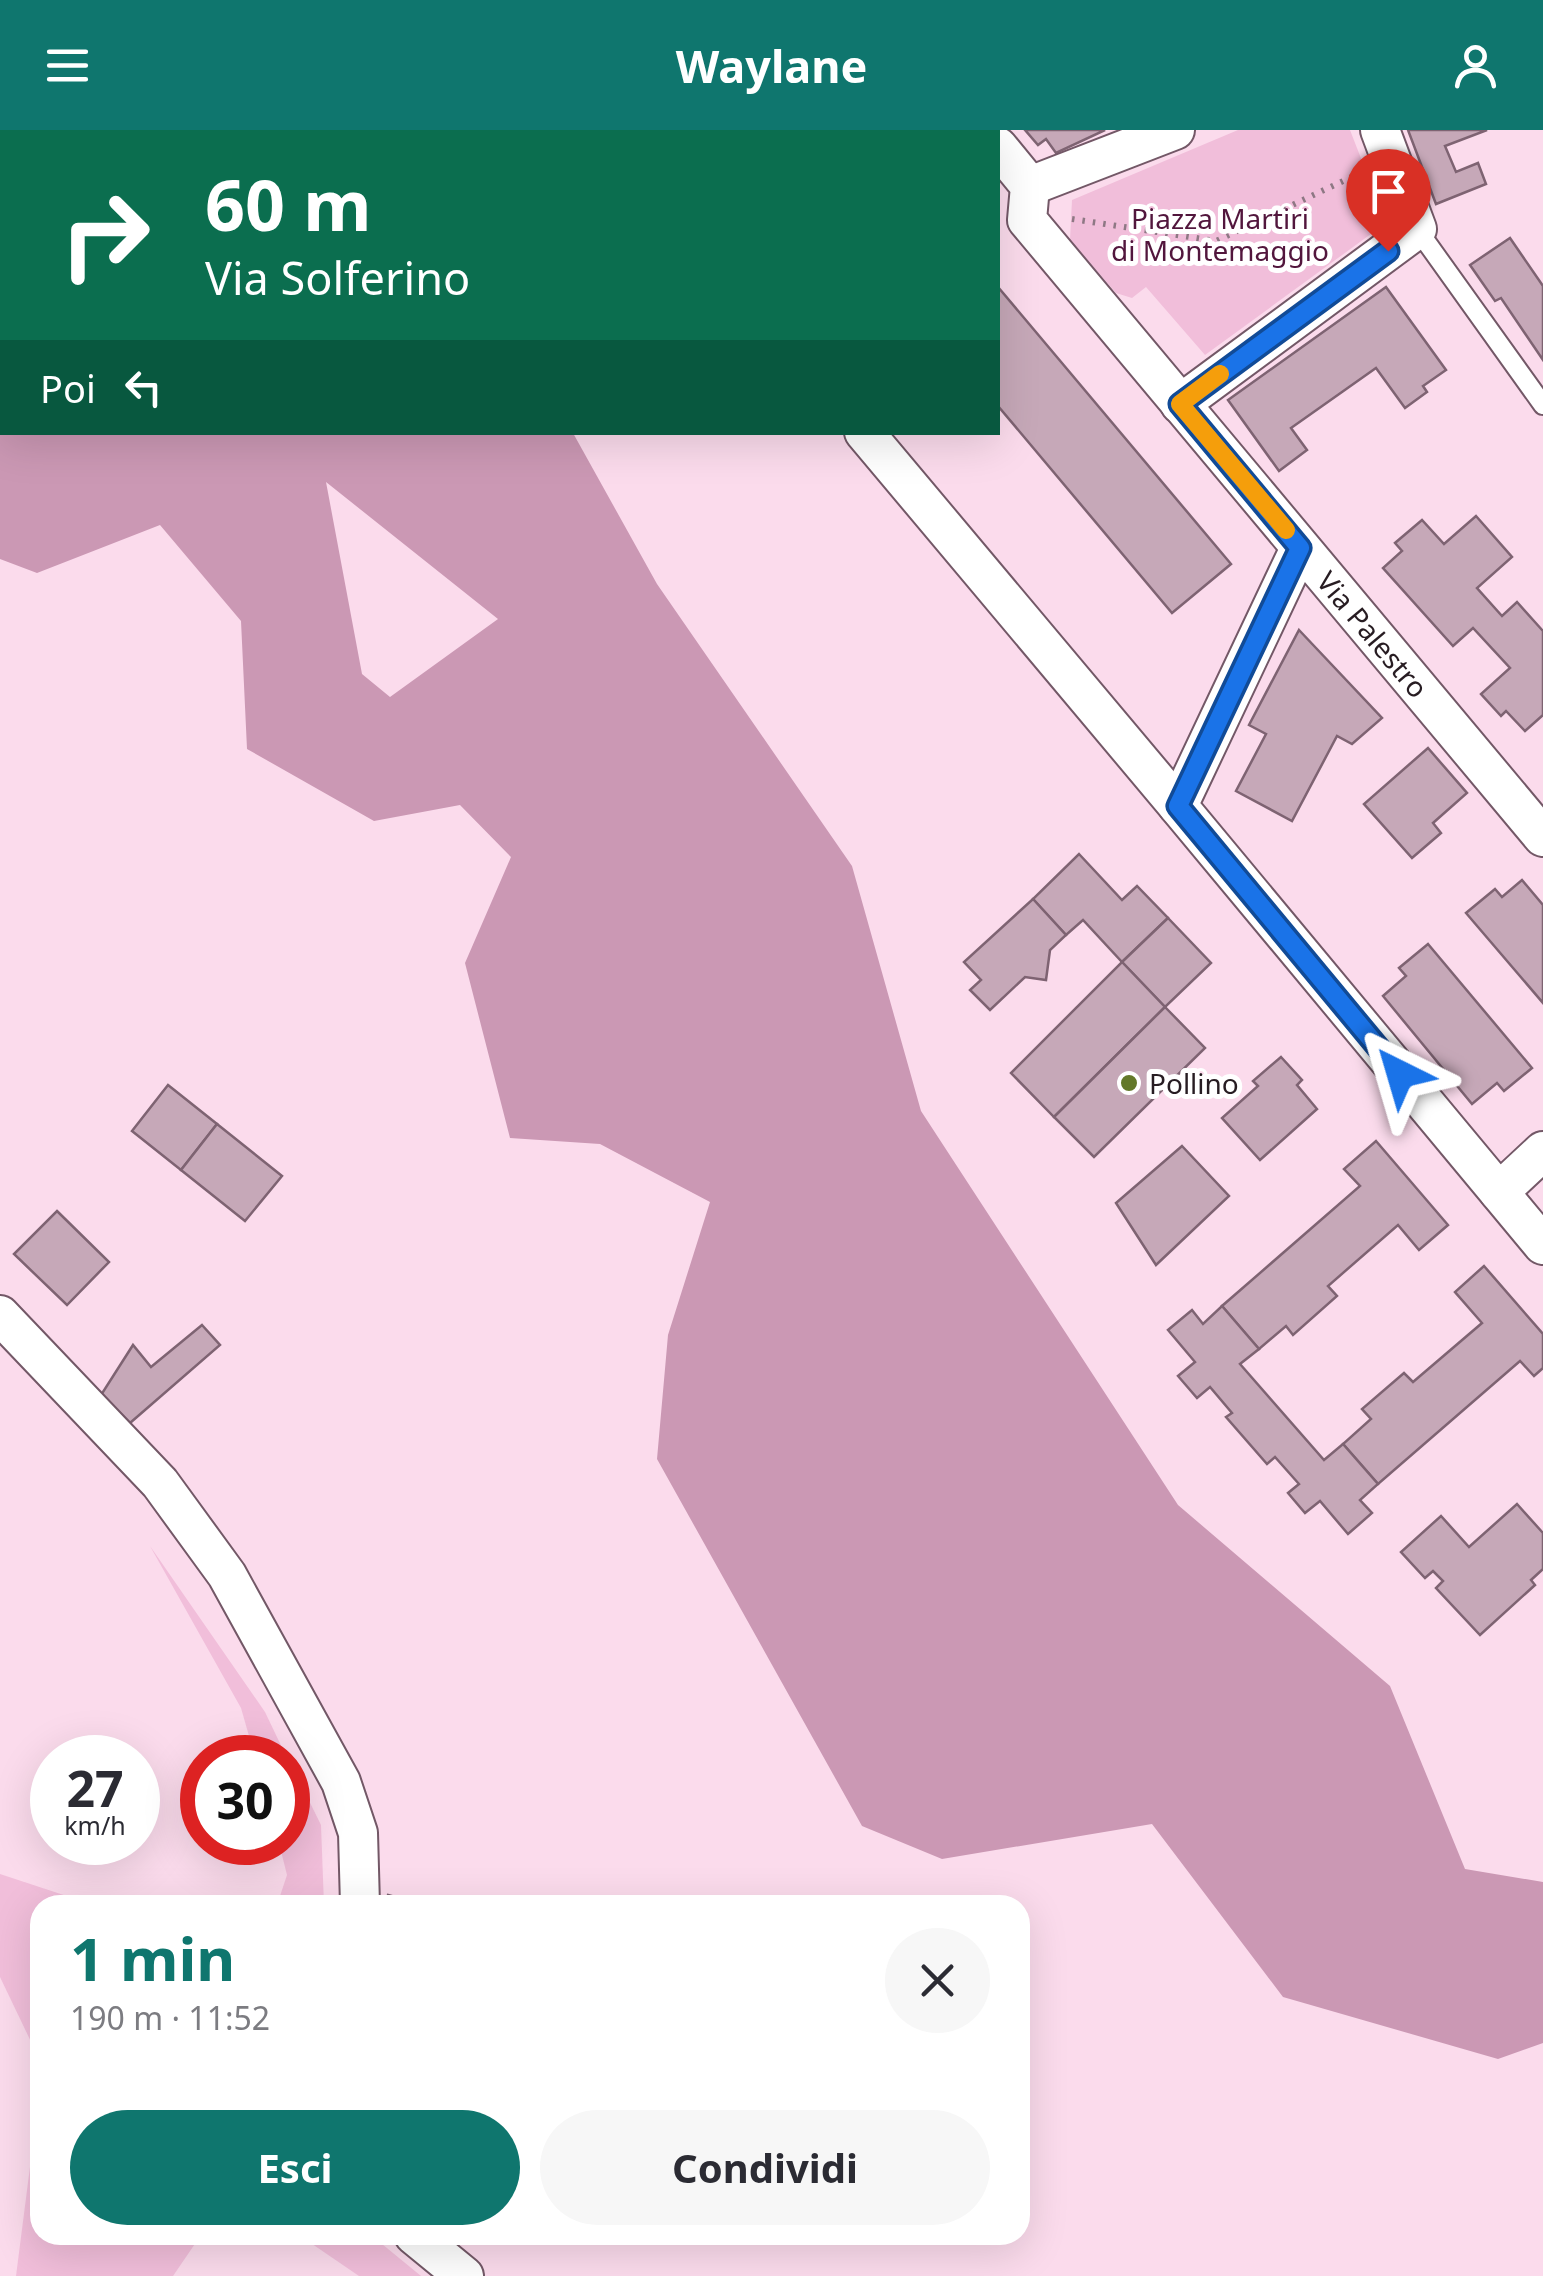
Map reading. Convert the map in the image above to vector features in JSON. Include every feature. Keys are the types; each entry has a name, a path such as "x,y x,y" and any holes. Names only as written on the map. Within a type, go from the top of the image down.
{"street":[{"path":"1000,149 1030,186 1174,130"},
{"path":"1180,404 1417,229 1386,144"},
{"name":"Via Palestro","path":"1030,186 1027,220 1300,548 1531,798 1543,837"},
{"path":"867,435 1543,1245"},
{"path":"1178,806 1300,548"},
{"path":"1499,1192 1543,1151"},
{"path":"0,1315 160,1483 226,1575 341,1782 358,1833 360,1895"},
{"path":"426,2245 464,2276"}],"lane":[{"path":"1417,229 1543,406"}],"path":[{"path":"1071,219 1216,240 1386,144"}],"green space":[{"name":"Piazza Martiri di Montemaggio","path":"1238,130 1350,130 1386,223 1205,355 1146,287 1132,298 1116,293 1070,240 1072,200"},
{"path":"150,1546 265,1712 276,1735 249,1735 241,1708"},
{"path":"310,1803 321,1825 324,1895 280,1895 287,1875 284,1865 310,1865"},
{"path":"0,1874 64,1895 30,1895 30,2040 0,1977"},
{"path":"30,2167 30,2245 194,2245 173,2276 16,2276"},
{"path":"314,2245 383,2245 421,2276 359,2276"}],"shaded area":[{"path":"0,435 574,435 657,584 852,866 921,1111 1178,1505 1390,1686 1465,1869 1543,1882 1543,2043 1498,2059 1283,1997 1152,1824 942,1859 862,1826 657,1459 668,1335 710,1202 600,1144 510,1138 465,963 511,857 460,805 374,821 247,749 241,621 160,525 37,573 0,559","holes":["326,482 498,619 390,697 362,674"]}],"building":[{"path":"1025,130 1105,130 1056,153 1046,139 1038,145"},
{"path":"1408,130 1487,130 1445,146 1456,172 1478,163 1486,184 1436,204"},
{"path":"1510,238 1543,286 1543,360 1501,298 1495,301 1470,265"},
{"path":"1386,287 1446,370 1423,386 1427,392 1405,408 1376,368 1291,428 1307,450 1279,471 1228,400"},
{"path":"1000,289 1231,564 1172,613 1000,408"},
{"path":"1476,516 1512,557 1477,588 1502,616 1517,602 1543,631 1543,715 1525,731 1506,711 1501,716 1481,694 1510,668 1473,628 1453,646 1383,568 1402,551 1395,543 1422,520 1444,544"},
{"path":"1299,630 1382,718 1352,744 1337,736 1292,821 1236,791 1266,734 1249,725"},
{"path":"1428,748 1467,793 1433,823 1441,833 1412,858 1364,804"},
{"path":"1079,854 1122,900 1137,886 1168,918 1122,962 1083,920 1066,935 1033,899"},
{"path":"1522,880 1543,905 1543,1003 1466,913 1495,889 1502,897"},
{"path":"1033,899 1066,935 1050,950 1046,980 1025,977 990,1010 970,990 981,980 964,962"},
{"path":"1168,918 1211,963 1165,1007 1122,962"},
{"path":"1428,944 1532,1068 1504,1091 1497,1083 1472,1104 1383,996 1406,976 1399,968"},
{"path":"1122,962 1165,1007 1054,1117 1011,1073"},
{"name":"Pollino","path":"1165,1007 1205,1048 1094,1157 1054,1117"},
{"path":"1281,1057 1302,1080 1297,1085 1317,1109 1260,1160 1222,1118 1258,1086 1253,1081"},
{"path":"168,1085 217,1124 181,1170 132,1131"},
{"path":"217,1124 282,1176 245,1221 181,1170"},
{"path":"1376,1141 1448,1225 1419,1250 1398,1225 1328,1286 1337,1296 1293,1335 1286,1326 1259,1349 1222,1306 1360,1186 1344,1169"},
{"path":"1182,1146 1229,1196 1156,1265 1116,1203"},
{"path":"57,1211 109,1262 67,1305 14,1254"},
{"path":"1484,1266 1543,1334 1543,1368 1534,1376 1520,1361 1378,1484 1343,1444 1371,1419 1362,1409 1404,1373 1413,1382 1482,1323 1455,1292"},
{"path":"1222,1306 1259,1349 1240,1364 1324,1460 1343,1444 1378,1484 1360,1500 1372,1513 1348,1534 1320,1501 1305,1513 1288,1493 1299,1484 1275,1457 1267,1464 1226,1417 1232,1413 1210,1387 1197,1398 1178,1376 1195,1362 1168,1330 1192,1310 1203,1324"},
{"path":"202,1325 220,1345 130,1423 101,1395 133,1345 151,1367"},
{"path":"1517,1504 1543,1533 1543,1569 1531,1580 1535,1585 1480,1635 1436,1588 1443,1581 1433,1571 1425,1578 1401,1552 1441,1516 1469,1547"}],"slow traffic":[{"path":"1220,374 1180,404 1286,530"}],"place":[{"name":"Pollino","path":"1129,1083"}],"route":[{"path":"1388,251 1180,404 1300,548 1178,806 1400,1074"}]}
